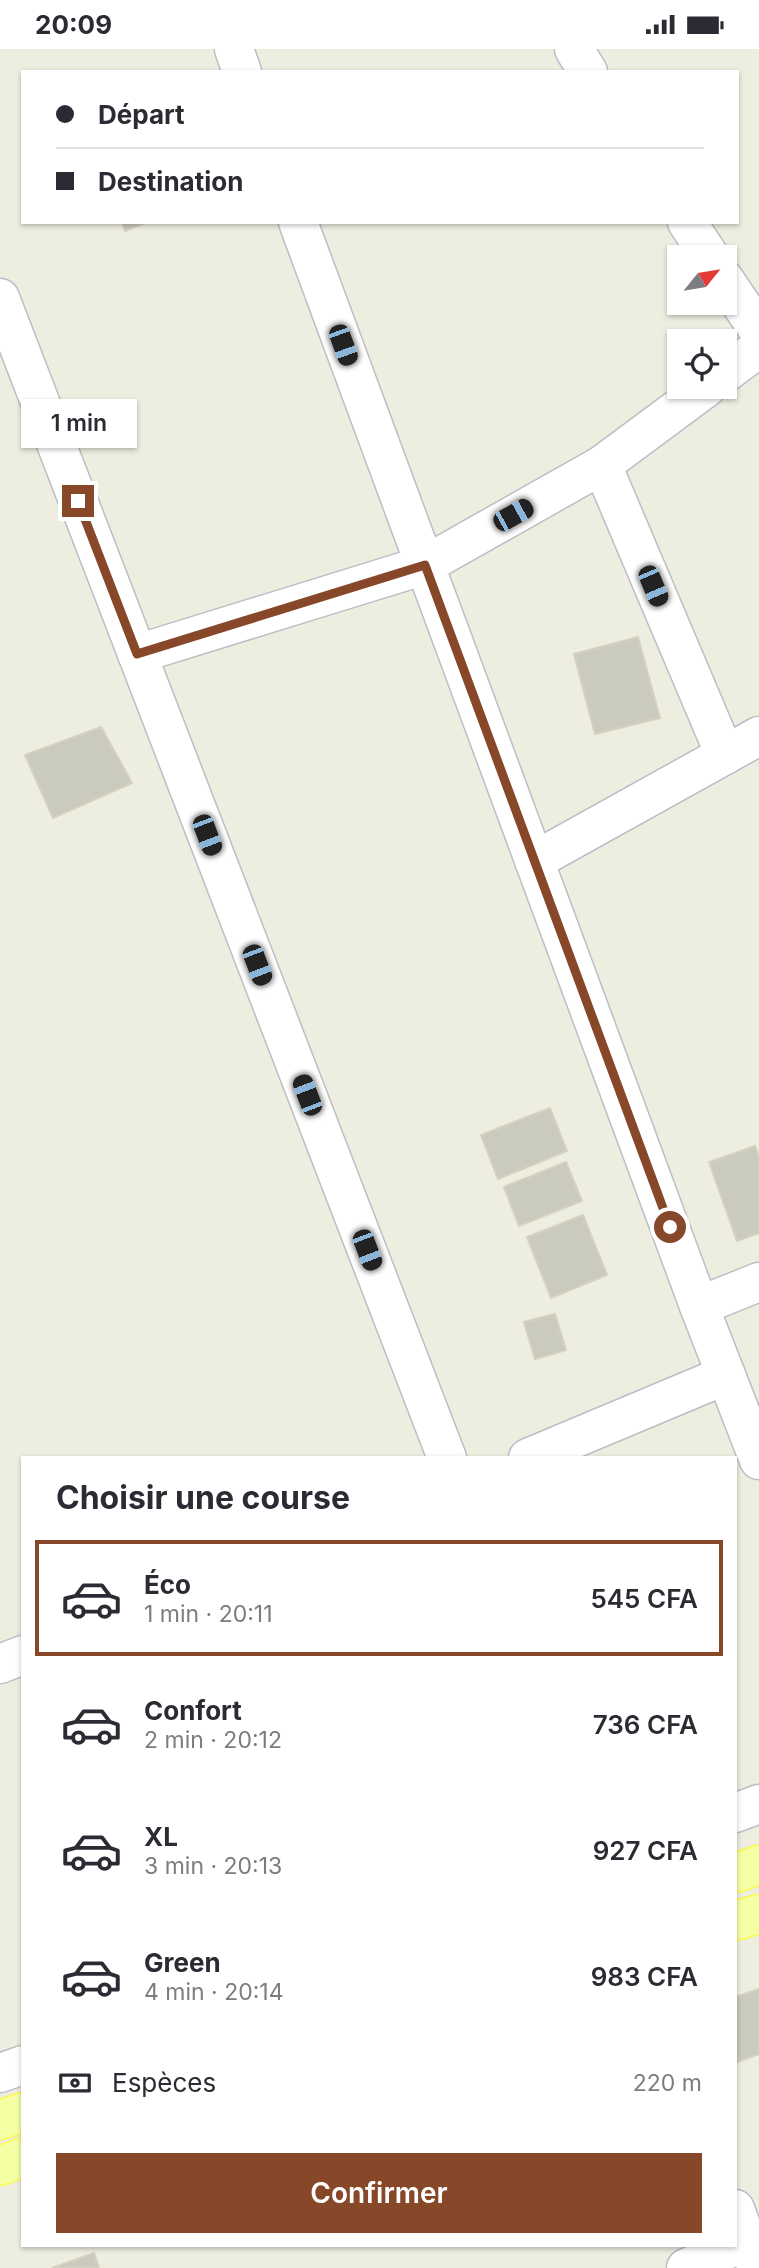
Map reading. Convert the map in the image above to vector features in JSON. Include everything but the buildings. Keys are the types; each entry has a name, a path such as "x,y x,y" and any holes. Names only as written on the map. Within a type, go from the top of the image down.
{"main road":[{"path":"737,1872 759,1865"},
{"path":"737,1920 759,1914"},
{"path":"0,2120 21,2113"},
{"path":"0,2166 21,2158"}],"street":[{"path":"234,49 241,70"},
{"path":"574,49 588,70"},
{"path":"299,224 699,1306 759,1460"},
{"path":"688,224 702,245"},
{"path":"0,298 446,1456"},
{"path":"737,298 759,331"},
{"path":"737,364 759,348"},
{"path":"137,654 425,565 602,465 691,399"},
{"path":"602,465 725,755"},
{"path":"534,861 759,736"},
{"path":"699,1306 759,1282"},
{"path":"533,1456 726,1375"},
{"path":"0,1664 21,1656"},
{"path":"737,1812 759,1804"},
{"path":"0,2073 21,2066"},
{"path":"686,2268 732,2247"}],"route":[{"path":"78,501 137,654 425,565 670,1227"}]}
